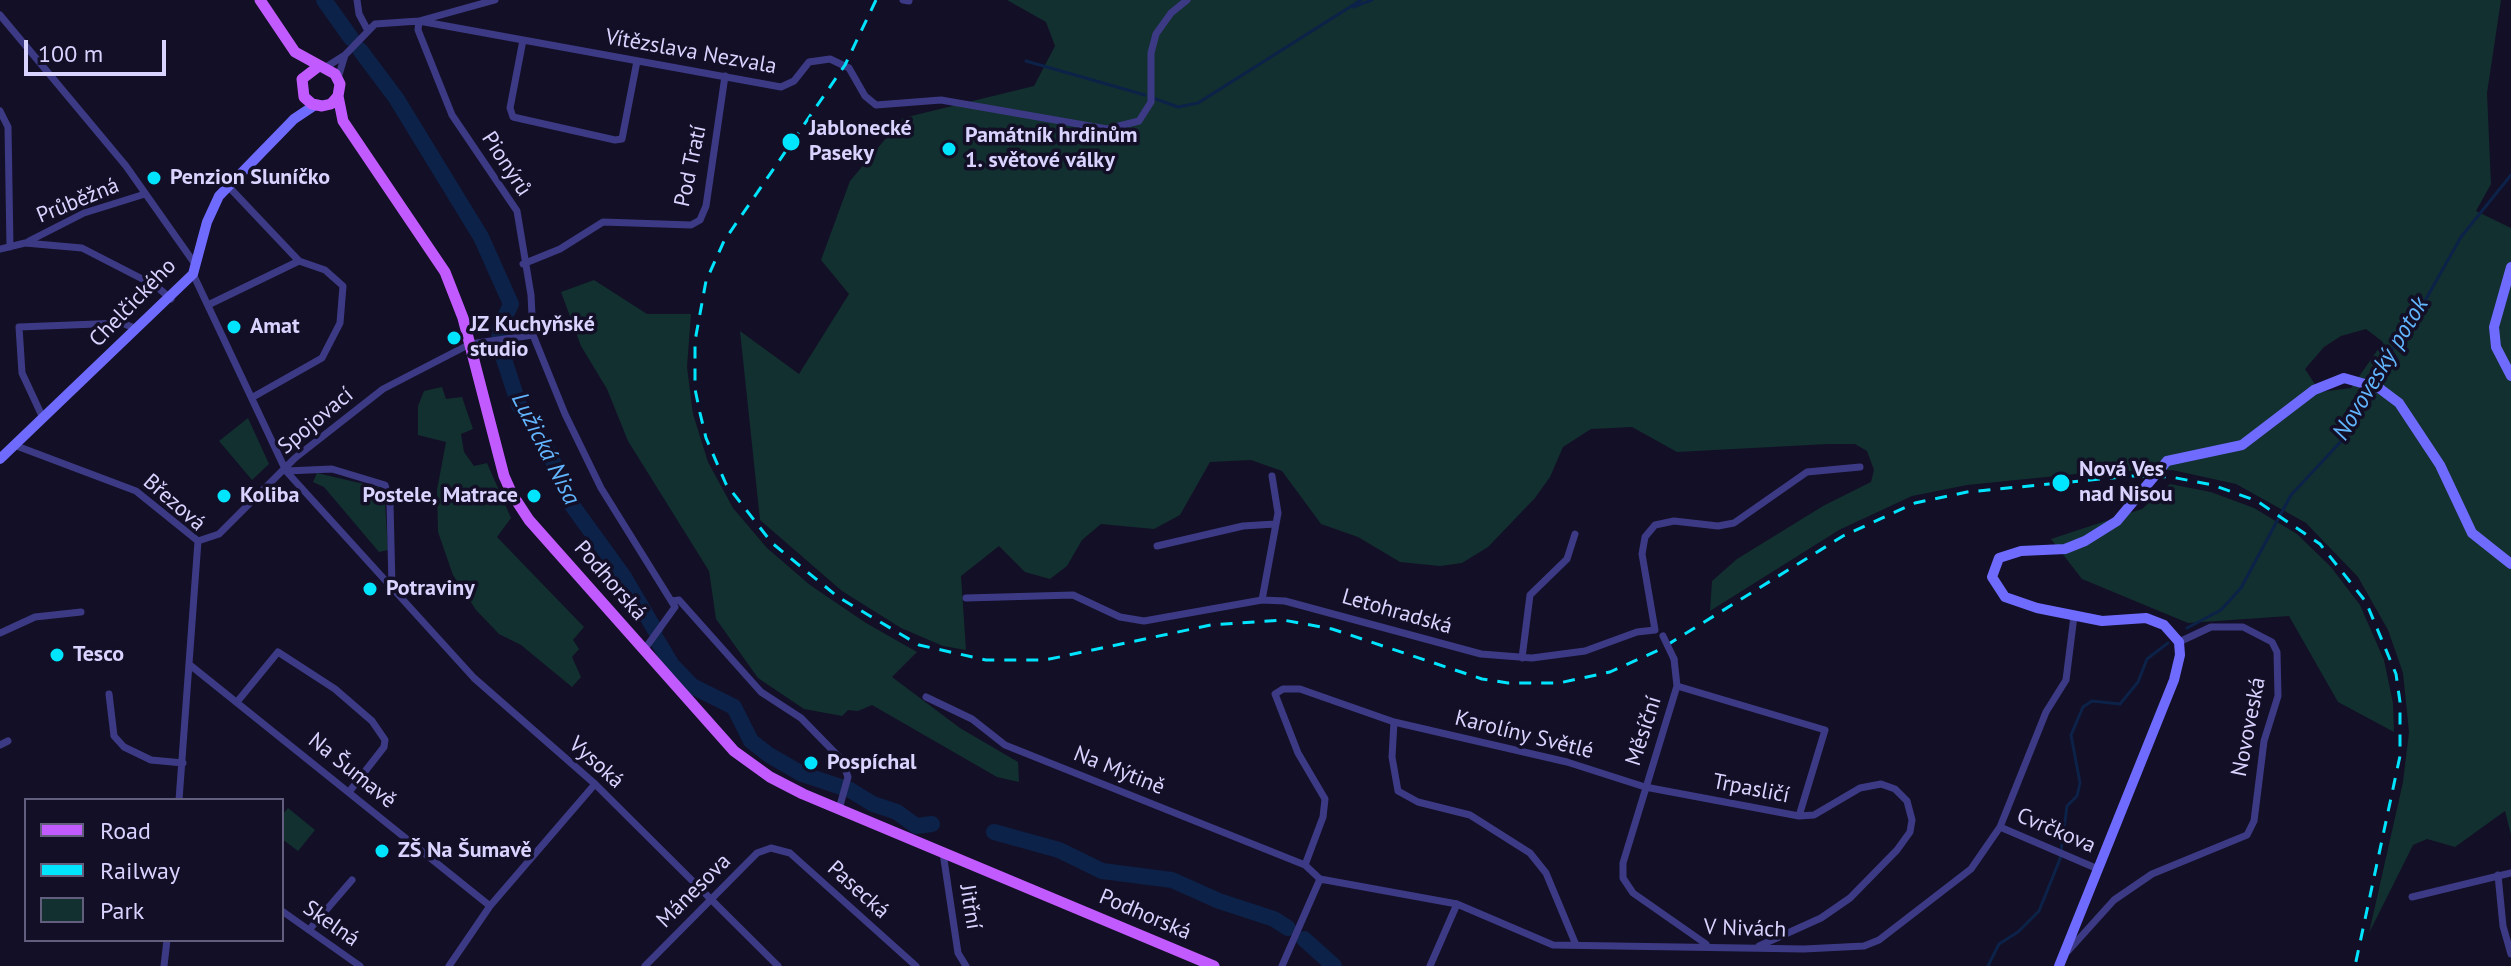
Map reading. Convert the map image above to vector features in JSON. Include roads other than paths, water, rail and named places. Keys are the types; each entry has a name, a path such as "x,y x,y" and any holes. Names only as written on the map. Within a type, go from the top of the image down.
{"main road":[{"path":"260,0 295,52 302,92 343,121"},
{"path":"295,52 338,78"},
{"path":"302,79 322,67"},
{"name":"Podhorská","path":"338,78 343,121 438,261 454,292 504,476 512,494 529,520 747,762 781,783 841,804 943,853 1214,966"},
{"path":"319,106 331,104 338,96"}],"street":[{"path":"358,0 359,14 367,29"},
{"path":"338,78 348,52 367,29 386,22 419,21 471,2 495,0"},
{"path":"903,0 909,1"},
{"name":"Vítězslava Nezvala","path":"419,21 785,87 809,62 830,59 849,68 865,96 876,105 941,100 1080,125 1122,127 1139,121 1151,102 1151,53 1156,34 1171,13 1187,0"},
{"name":"Vysoká","path":"0,15 145,194 194,269 286,471 474,678 595,784 778,966"},
{"name":"Pionýrů","path":"419,21 418,30 452,115 517,211 523,264 531,295 533,335 565,414 601,488 672,601 679,600 705,625 761,692 801,718 842,760 848,784 841,804"},
{"path":"523,40 510,108 513,117 615,140 622,139 637,61"},
{"path":"322,67 348,52"},
{"name":"Pod Tratí","path":"523,264 560,249 603,222 691,225 700,220 706,206 725,76"},
{"name":"Chelčického","path":"294,119 302,92"},
{"name":"Chelčického","path":"0,459 171,299 194,269 207,222 228,186 294,119 319,106"},
{"path":"0,111 8,127 10,247"},
{"path":"228,186 299,261 325,270 343,286 340,323 322,358 315,365 253,397"},
{"name":"Průběžná","path":"0,249 25,243 84,213 145,194"},
{"name":"Průběžná","path":"25,243 82,248 156,286 171,299"},
{"path":"208,305 299,261"},
{"path":"2511,267 2494,327 2496,347 2511,376"},
{"path":"43,418 22,373 19,327 122,323 139,330"},
{"path":"470,344 533,335"},
{"name":"Spojovací","path":"198,541 219,534 286,471 295,458 383,389 470,344"},
{"path":"2179,642 2164,625 2146,618 2102,621 2005,597 1994,583 1995,565 2007,553 2065,549 2095,534 2117,521 2163,464 2177,457 2225,452 2242,445 2326,383 2344,378 2366,382 2399,403 2428,444 2472,533 2511,564"},
{"name":"Březová","path":"14,445 136,491 198,541 179,798"},
{"path":"1655,630 1642,554 1645,537 1655,525 1674,521 1718,526 1734,523 1807,472 1860,467"},
{"path":"286,471 332,469 385,485 390,504 392,586"},
{"path":"1262,600 1278,513 1272,476"},
{"path":"1157,546 1243,526 1275,524"},
{"path":"1522,658 1530,595 1567,559 1575,534"},
{"name":"Letohradská","path":"966,598 1073,595 1120,617 1144,621 1262,600 1323,609 1481,654 1522,658 1585,651 1637,632 1655,630"},
{"path":"644,650 673,614 672,601"},
{"path":"0,633 35,617 81,612"},
{"name":"V Nivách","path":"1320,879 1457,904 1553,945 1849,947 1879,940 1971,869 2000,827 2046,712 2066,680 2074,616"},
{"name":"Novoveská","path":"2211,627 2243,627 2272,642 2277,652 2278,696 2264,741 2254,821 2247,835 2152,874 2114,900 2060,962 2174,680 2180,655 2179,642 2211,627"},
{"name":"Měsíční","path":"1655,630 1663,636 1674,659 1677,686 1623,863 1623,878 1633,893 1707,946"},
{"path":"237,702 278,652 335,689 372,721 385,740 384,747 349,792"},
{"name":"Na Šumavě","path":"190,665 490,906"},
{"name":"Trpasličí","path":"1645,787 1799,816 1825,730 1677,686"},
{"name":"Karolíny Světlé","path":"1305,865 1323,817 1325,799 1298,753 1275,694 1283,689 1300,689 1394,722 1567,762 1645,787"},
{"path":"109,694 114,736 124,747 151,760 183,763"},
{"name":"Na Mýtině","path":"926,697 972,719 1005,745 1305,865 1320,879"},
{"path":"1394,722 1392,757 1398,791 1418,802 1470,815 1530,853 1546,873 1576,945"},
{"path":"449,966 490,906 595,784"},
{"path":"1759,946 1821,918 1850,898 1906,839 1912,820 1907,801 1895,789 1881,784 1860,788 1814,815 1799,816"},
{"name":"Cvrčkova","path":"2000,827 2098,869"},
{"name":"Mánesova","path":"645,966 757,853 771,848"},
{"name":"Pasecká","path":"771,848 795,857 915,965"},
{"name":"Jitřní","path":"943,853 958,953 966,966"},
{"path":"2412,897 2511,873"},
{"path":"2498,875 2503,926 2511,954"},
{"path":"1282,966 1320,879"},
{"path":"309,930 352,880"},
{"path":"1430,966 1457,904"},
{"name":"Skelná","path":"284,912 360,966"},
{"path":"164,966 167,942"}],"waterway":[{"name":"Lužická Nisa","path":"324,0 351,38"},
{"path":"1153,98 1178,107 1198,103 1361,0"},
{"path":"1353,7 1372,0"},
{"name":"Lužická Nisa","path":"360,50 396,98 481,237 511,304 500,328 499,344 519,405 551,457 569,501 624,577 655,630"},
{"path":"1026,61 1145,95"},
{"name":"Novoveský potok","path":"2187,628 2221,610 2241,588 2291,495 2347,435 2380,367 2422,306 2461,237 2511,175"},
{"name":"Lužická Nisa","path":"657,640 672,665 692,686 734,707 751,741 769,755 802,774 850,790 873,804 897,812 916,826 932,824"},
{"name":"Novoveský potok","path":"1988,966 1999,944 2018,932 2039,911 2060,859 2067,806 2077,796 2080,783 2071,735 2083,707 2092,701 2120,704 2138,682 2147,659 2168,643"},
{"name":"Lužická Nisa","path":"994,832 1059,850 1102,871 1172,880 1219,901 1274,919 1288,928"},
{"name":"Lužická Nisa","path":"1304,939 1334,966"}],"railway":[{"path":"876,0 845,65 724,241 706,281 695,341 695,389 700,413 706,438 726,484 772,543 838,597 919,645 986,660 1045,660 1211,625 1283,620 1332,629 1482,679 1508,683 1559,683 1610,672 1659,650 1843,536 1915,503 1967,492 2132,476 2171,477 2213,485 2257,501 2320,544 2366,602 2396,674 2400,702 2400,756 2355,966"}],"place":[{"name":"Jablonecké Paseky","path":"791,142"},
{"name":"Památník hrdinům 1. světové války","path":"949,149"},
{"name":"Penzion Sluníčko","path":"154,178"},
{"name":"Amat","path":"234,327"},
{"name":"JZ Kuchyňské studio","path":"454,338"},
{"name":"Nová Ves nad Nisou","path":"2061,483"},
{"name":"Koliba","path":"224,496"},
{"name":"Postele, Matrace","path":"534,496"},
{"name":"Potraviny","path":"370,589"},
{"name":"Tesco","path":"57,655"},
{"name":"Pospíchal","path":"811,763"},
{"name":"ZŠ Na Šumavě","path":"382,851"}]}
